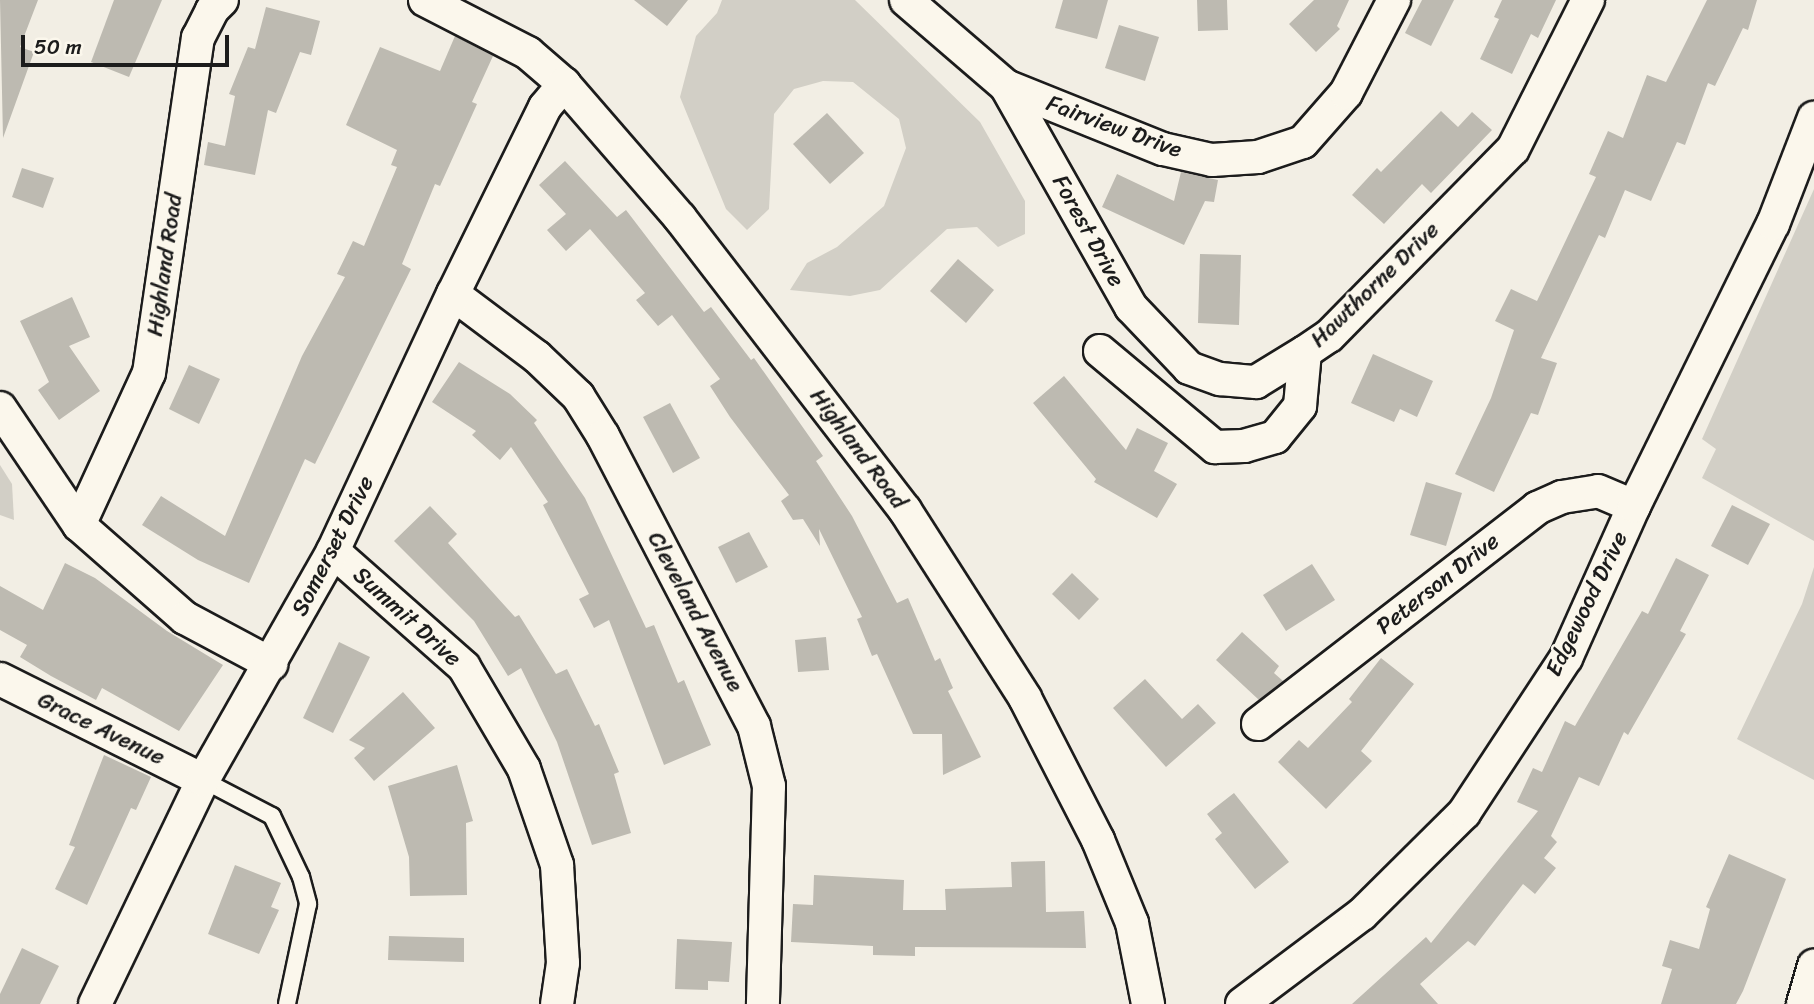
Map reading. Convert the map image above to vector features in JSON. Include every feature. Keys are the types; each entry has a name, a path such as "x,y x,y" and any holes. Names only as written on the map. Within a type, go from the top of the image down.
{"street":[{"name":"Highland Road","path":"79,525 149,373 198,38 212,10 222,0"},
{"name":"Highland Road","path":"425,0 528,52 564,84 680,218 905,510 1025,698 1098,840 1132,923 1148,1004"},
{"name":"Forest Drive","path":"906,0 1006,86 1130,307 1189,368 1220,380 1256,382 1305,352"},
{"name":"Fairview Drive","path":"1006,86 1163,149 1212,160 1258,157 1303,142 1346,93 1394,0"},
{"name":"Hawthorne Drive","path":"1100,351 1215,447 1225,448 1275,437 1300,406 1305,352 1329,336 1513,149 1588,0"},
{"name":"Somerset Drive","path":"95,1004 203,780 333,551 453,294 545,107 564,84"},
{"name":"Edgewood Drive","path":"1242,1004 1363,914 1464,813 1566,659 1634,506 1773,224 1814,118"},
{"name":"Cleveland Avenue","path":"453,294 537,357 578,396 603,436 754,726 769,786 763,1004"},
{"path":"0,408 79,525 185,618 271,664"},
{"name":"Peterson Drive","path":"1258,724 1537,508 1562,497 1598,491 1634,506"},
{"name":"Summit Drive","path":"333,551 464,667 524,769 557,866 563,963 557,1004"},
{"name":"Grace Avenue","path":"0,679 203,780"},
{"path":"1803,1004 1814,966"}],"lane":[{"path":"203,780 272,816 302,877 308,904 294,989 287,1004"}],"shaded area":[{"path":"722,0 855,0 980,122 1025,201 1025,234 998,247 977,227 947,229 880,290 850,296 790,290 807,263 837,247 884,206 906,148 899,119 853,82 823,81 794,89 774,114 769,209 747,230 726,209 680,97 696,36 717,13"},
{"path":"1814,189 1814,541 1702,478 1716,449 1702,439"},
{"path":"0,465 12,484 14,520 0,515"},
{"path":"1814,567 1814,780 1737,739 1802,604"}],"building":[{"path":"0,0 38,0 20,47 34,52 3,138"},
{"path":"114,0 162,0 129,77 91,62"},
{"path":"634,0 688,0 667,26"},
{"path":"1063,0 1108,0 1097,39 1055,28"},
{"path":"1197,0 1227,0 1228,30 1198,31"},
{"path":"1314,0 1349,0 1337,26 1340,29 1316,52 1289,24"},
{"path":"1422,0 1454,0 1431,46 1405,33"},
{"path":"1502,0 1556,0 1538,38 1531,34 1512,74 1480,59 1499,19 1494,17"},
{"path":"1707,0 1757,0 1748,30 1743,28 1715,86 1708,83 1685,145 1677,142 1651,201 1625,190 1605,238 1599,235 1541,358 1557,363 1538,415 1531,413 1494,492 1455,474 1491,398 1514,330 1495,321 1511,289 1537,301 1596,177 1589,174 1608,131 1623,138 1647,75 1666,82"},
{"path":"266,7 320,21 311,55 300,52 276,113 268,110 255,175 204,165 208,142 225,146 235,96 229,94 248,47 255,49"},
{"path":"1119,25 1159,37 1145,81 1105,68"},
{"path":"455,36 493,56 472,102 477,104 440,186 435,184 402,264 411,269 315,464 305,459 249,583 198,560 142,525 161,496 225,536 302,356 345,277 337,274 353,241 364,246 397,167 391,165 397,150 346,125 380,47 440,71"},
{"path":"1441,111 1458,127 1472,112 1492,130 1431,193 1422,184 1384,224 1352,195 1377,168 1381,172"},
{"path":"827,113 864,153 830,184 793,144"},
{"path":"565,161 617,217 626,210 704,312 711,307 751,360 754,358 823,456 816,461 852,516 897,603 908,598 935,661 940,658 953,688 948,691 981,757 943,775 942,734 913,734 877,654 872,656 857,619 862,617 819,529 820,546 803,519 793,520 781,501 789,495 730,417 710,386 720,379 672,315 658,326 636,300 645,293 590,229 566,251 547,230 566,214 539,185"},
{"path":"22,168 54,178 43,208 12,197"},
{"path":"1181,172 1218,180 1214,202 1205,201 1184,245 1102,207 1117,174 1174,201"},
{"path":"1200,254 1241,255 1239,325 1198,323"},
{"path":"958,259 994,290 966,323 930,291"},
{"path":"72,297 90,337 69,346 100,391 59,420 38,390 49,382 20,321"},
{"path":"1373,354 1433,381 1417,417 1400,409 1394,422 1351,403"},
{"path":"459,362 510,394 537,420 534,423 585,498 646,628 654,625 678,683 684,680 711,745 664,765 609,620 594,628 579,599 589,594 543,505 548,502 511,447 500,460 472,435 476,431 432,402"},
{"path":"189,365 220,379 199,424 169,409"},
{"path":"1064,376 1126,450 1137,428 1168,443 1154,471 1177,484 1157,518 1094,482 1096,479 1033,403"},
{"path":"670,403 700,458 673,473 643,417"},
{"path":"1426,482 1462,493 1446,546 1410,535"},
{"path":"1732,505 1770,524 1748,565 1711,546"},
{"path":"430,506 457,534 448,543 515,617 519,615 556,674 567,669 595,726 599,724 619,772 614,774 631,833 592,845 557,742 521,668 508,676 474,621 394,541"},
{"path":"749,532 768,567 736,583 718,547"},
{"path":"1676,558 1709,575 1680,631 1686,634 1628,735 1624,732 1599,786 1579,777 1551,836 1557,842 1544,858 1556,868 1535,894 1523,884 1475,946 1468,941 1420,984 1438,1004 1352,1004 1426,937 1431,943 1538,811 1517,802 1533,768 1542,772 1565,721 1575,726 1642,611 1648,614"},
{"path":"65,563 95,578 167,631 223,665 179,731 102,688 96,700 51,676 20,657 27,645 0,630 0,586 43,610"},
{"path":"1312,564 1335,600 1286,631 1263,595"},
{"path":"1072,573 1099,599 1079,620 1052,594"},
{"path":"1242,632 1279,666 1274,673 1283,681 1259,700 1216,660"},
{"path":"826,637 829,670 798,672 795,640"},
{"path":"339,642 370,657 333,733 303,718"},
{"path":"1381,658 1414,684 1361,751 1372,761 1326,809 1278,762 1299,740 1308,748 1352,702 1349,699"},
{"path":"1145,679 1182,719 1198,704 1216,723 1166,767 1113,708"},
{"path":"403,692 435,728 374,781 354,758 365,748 349,740"},
{"path":"104,755 151,777 136,810 131,808 87,905 55,889 75,847 69,845"},
{"path":"457,765 473,821 466,823 467,895 410,896 409,857 388,786"},
{"path":"1234,793 1289,862 1255,889 1215,839 1222,833 1207,814"},
{"path":"1729,854 1786,879 1743,991 1736,1004 1661,1004 1672,969 1662,966 1670,940 1699,949 1710,909 1706,907"},
{"path":"1045,861 1046,912 1084,911 1086,948 915,947 915,956 873,955 873,946 791,942 793,904 813,905 814,875 904,880 903,910 946,910 945,889 1012,887 1011,862"},
{"path":"235,865 281,883 271,907 279,910 259,954 208,934"},
{"path":"389,936 464,938 464,962 388,960"},
{"path":"677,939 732,942 729,982 708,981 708,990 675,989"},
{"path":"22,948 59,966 40,1004 0,1004 0,994"}]}
